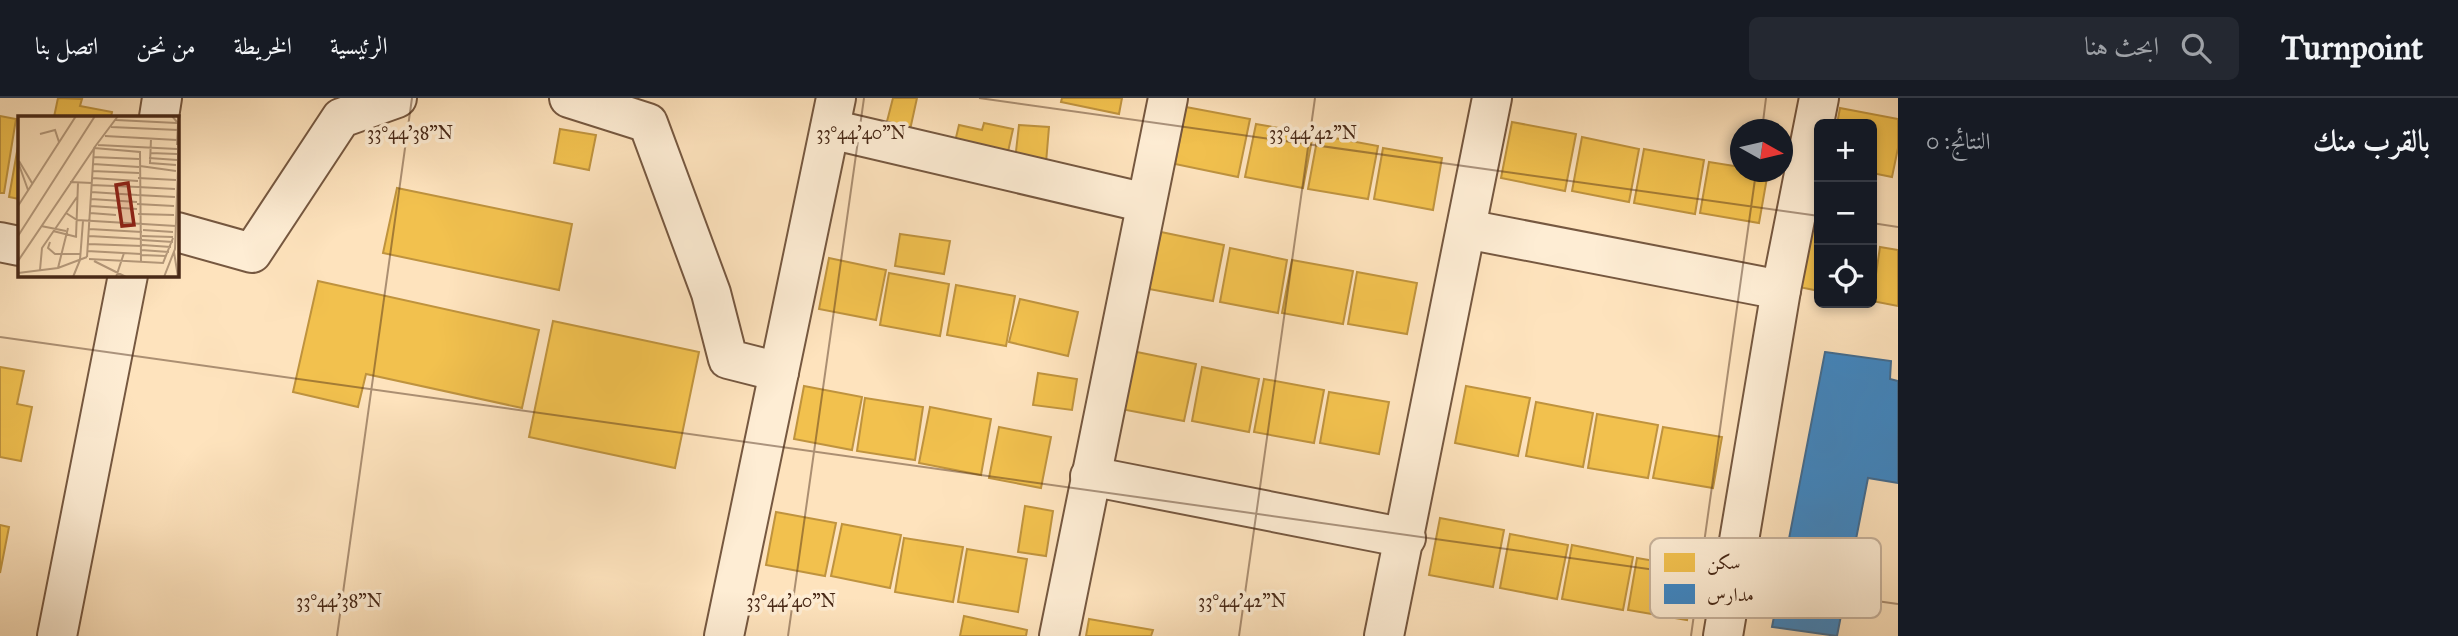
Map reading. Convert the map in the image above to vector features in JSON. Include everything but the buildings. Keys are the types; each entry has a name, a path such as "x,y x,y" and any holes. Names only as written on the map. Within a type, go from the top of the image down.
{"street":[{"path":"159,116 162,98"},
{"path":"178,232 252,253 341,118 397,98"},
{"path":"569,98 648,123 711,293 728,359 779,372"},
{"path":"1059,636 1168,98"},
{"path":"1384,636 1406,538 1492,98"},
{"path":"1739,538 1780,290 1819,98"},
{"path":"724,636 833,113 1146,202"},
{"path":"1466,229 1780,290"},
{"path":"0,242 18,246"},
{"path":"57,636 128,276"},
{"path":"1090,476 1406,538"},
{"path":"1723,636 1726,618"}]}
